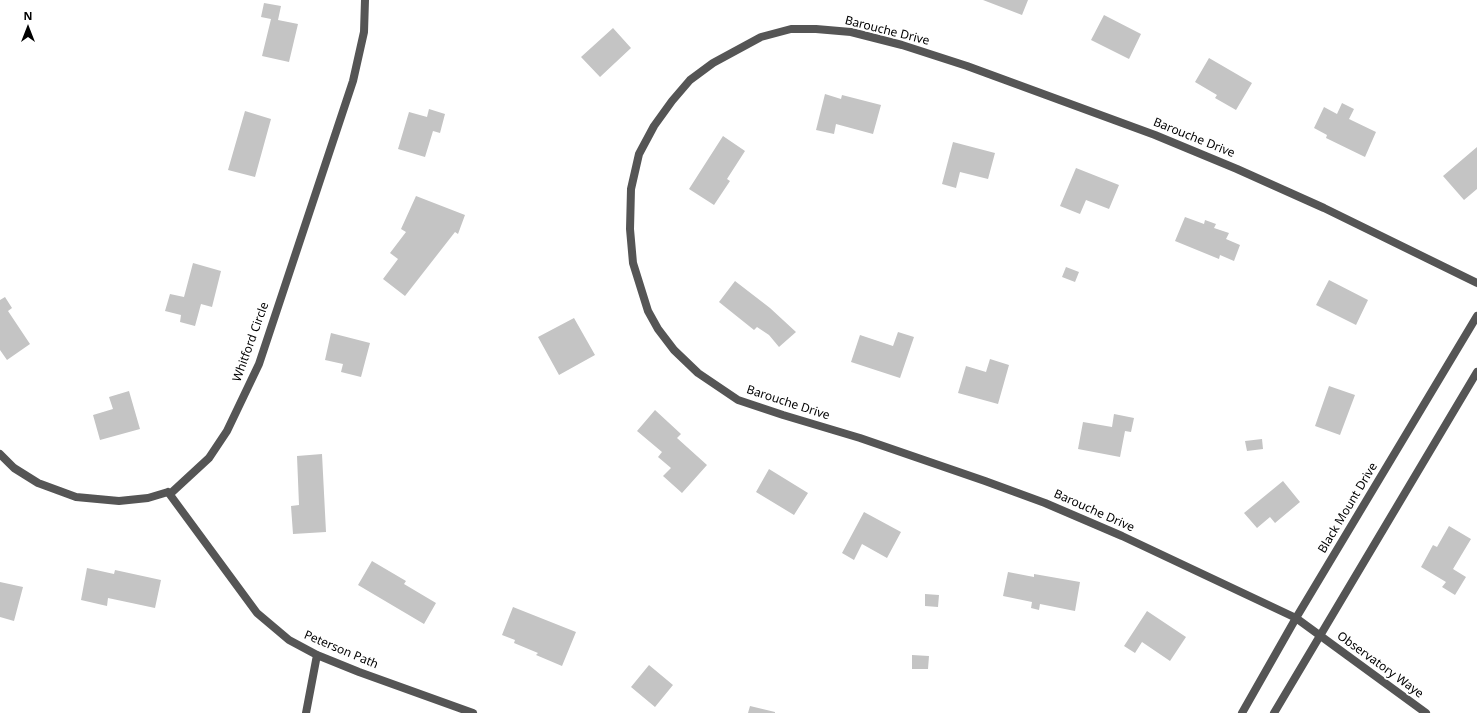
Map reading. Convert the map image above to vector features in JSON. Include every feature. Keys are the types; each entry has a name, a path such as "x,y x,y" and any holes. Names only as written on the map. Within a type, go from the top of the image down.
{"street":[{"name":"Whitford Circle","path":"0,454 14,468 38,483 76,497 119,501 148,498 168,492 170,494 209,458 227,431 259,364 353,81 364,32 365,0"},
{"name":"Barouche Drive","path":"1319,636 1296,618 1122,536 1045,503 860,438 738,400 698,373 674,350 658,329 648,311 633,262 630,229 631,189 639,154 654,126 672,101 690,80 712,62 761,37 791,29 816,29 851,32 902,45 967,66 1155,135 1237,169 1324,208 1477,283"},
{"name":"Black Mount Drive","path":"1242,713 1296,618 1477,316"},
{"path":"1274,713 1477,372"},
{"name":"Peterson Path","path":"168,492 257,613 288,640 317,655 359,672 473,713"},
{"name":"Observatory Waye","path":"1319,636 1426,713"},
{"path":"306,713 317,655"}],"building":[{"path":"983,0 1028,0 1022,15"},
{"path":"264,3 281,6 278,20 298,24 289,62 262,56 271,19 261,17"},
{"path":"1104,15 1141,34 1129,59 1091,40"},
{"path":"613,28 631,48 600,77 581,57"},
{"path":"1209,58 1252,83 1236,110 1215,98 1217,95 1195,82"},
{"path":"825,94 841,99 842,95 881,105 873,134 836,124 834,134 816,130"},
{"path":"1342,103 1354,109 1349,119 1376,132 1365,157 1326,138 1327,135 1314,128 1324,107 1337,114"},
{"path":"429,109 445,114 440,133 433,131 425,157 398,149 409,112 427,117"},
{"path":"245,111 271,119 255,177 228,170"},
{"path":"723,136 745,151 727,179 730,181 714,205 689,189"},
{"path":"953,142 995,153 988,179 960,172 956,188 942,184"},
{"path":"1477,147 1477,189 1464,200 1443,176"},
{"path":"1076,168 1119,185 1109,209 1086,200 1080,214 1060,206"},
{"path":"416,196 465,215 458,234 455,232 405,296 383,279 398,259 390,253 406,232 401,229"},
{"path":"1185,217 1204,224 1205,220 1216,224 1214,228 1229,233 1226,239 1240,245 1234,261 1220,255 1219,259 1175,241"},
{"path":"193,263 221,271 212,307 201,304 195,326 180,322 181,315 165,311 170,294 184,297"},
{"path":"1066,267 1079,272 1075,282 1062,277"},
{"path":"1329,280 1368,300 1356,325 1316,305"},
{"path":"735,281 770,308 796,332 779,347 769,335 757,327 754,330 719,302"},
{"path":"5,297 12,308 8,311 30,344 7,360 0,350 0,300"},
{"path":"574,318 595,355 559,375 538,337"},
{"path":"898,332 914,337 900,378 851,362 860,335 893,346"},
{"path":"331,333 370,343 361,377 341,372 343,364 325,360"},
{"path":"990,359 1009,365 998,404 958,393 966,366 986,372"},
{"path":"1329,386 1355,395 1340,435 1315,426"},
{"path":"129,391 140,429 100,440 93,415 113,409 109,397"},
{"path":"655,410 681,434 677,438 707,465 682,493 663,476 671,468 658,457 662,452 637,431"},
{"path":"1114,414 1134,418 1131,432 1125,431 1120,457 1078,449 1083,422 1112,427"},
{"path":"1262,439 1263,449 1247,451 1245,441"},
{"path":"322,454 326,532 293,534 291,506 299,505 297,456"},
{"path":"769,469 808,493 794,515 756,492"},
{"path":"1283,481 1300,502 1275,523 1270,517 1257,528 1244,513"},
{"path":"864,512 901,532 887,558 862,544 854,560 842,553"},
{"path":"1449,526 1471,539 1453,569 1466,577 1455,595 1442,587 1446,582 1421,567 1433,545 1437,547"},
{"path":"372,561 406,581 404,584 436,603 424,624 358,585"},
{"path":"87,568 114,574 115,570 161,580 155,608 108,598 107,606 81,600"},
{"path":"1008,572 1034,577 1034,574 1080,582 1075,611 1040,604 1039,610 1031,608 1032,602 1003,596"},
{"path":"0,582 23,587 14,621 0,617"},
{"path":"925,594 939,595 938,607 925,606"},
{"path":"513,607 576,632 562,666 536,655 538,653 514,643 515,640 502,635"},
{"path":"1147,611 1186,637 1170,661 1142,642 1135,653 1124,646"},
{"path":"912,655 929,656 928,669 912,669"},
{"path":"649,665 673,685 655,707 631,687"},
{"path":"750,706 775,712 775,713 748,713"}]}
